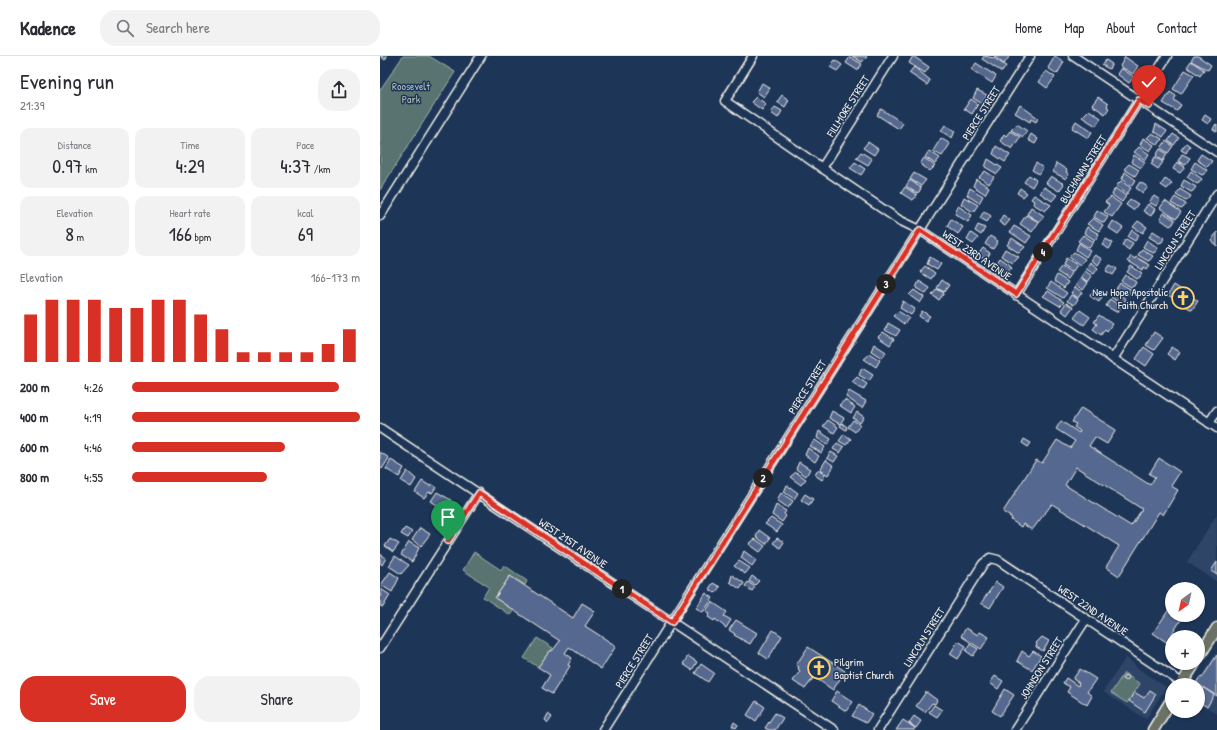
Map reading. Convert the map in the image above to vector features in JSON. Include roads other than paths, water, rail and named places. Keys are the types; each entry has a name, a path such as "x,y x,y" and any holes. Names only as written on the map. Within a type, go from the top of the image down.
{"main road":[{"path":"1205,647 1217,628"},
{"path":"1153,730 1165,710"}],"street":[{"path":"380,216 481,56"},
{"name":"WEST 23RD AVENUE","path":"753,56 725,101 899,220 920,230 1217,428"},
{"name":"FILLMORE STREET","path":"822,168 893,56"},
{"name":"PIERCE STREET","path":"603,730 1030,56"},
{"path":"1073,56 1217,152"},
{"name":"BUCHANAN STREET","path":"1016,294 1167,56"},
{"name":"LINCOLN STREET","path":"1113,359 1217,194"},
{"path":"1209,423 1217,411"},
{"name":"WEST 21ST AVENUE","path":"380,428 834,730"},
{"path":"380,648 479,493"},
{"name":"LINCOLN STREET","path":"878,730 983,564 990,558"},
{"name":"WEST 22ND AVENUE","path":"990,558 998,560 1173,678"},
{"name":"JOHNSON STREET","path":"1015,730 1086,619"}],"place":[{"name":"New Hope Apostolic Faith Church","path":"1183,298"},
{"name":"Pilgrim Baptist Church","path":"819,668"}],"park label":[{"name":"Roosevelt Park","path":"411,92"}]}
